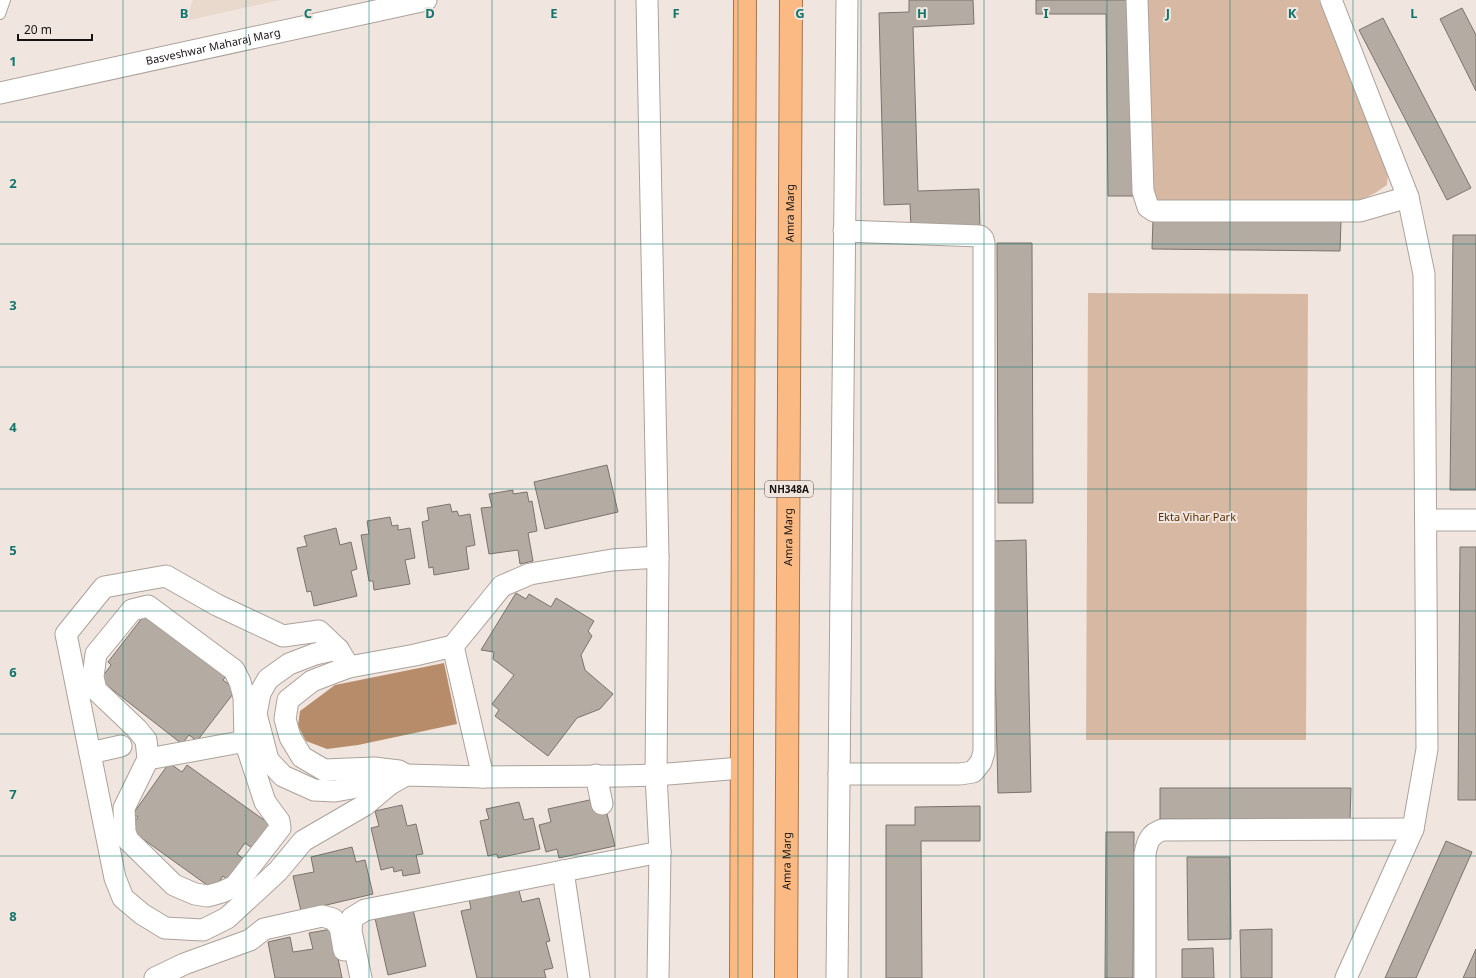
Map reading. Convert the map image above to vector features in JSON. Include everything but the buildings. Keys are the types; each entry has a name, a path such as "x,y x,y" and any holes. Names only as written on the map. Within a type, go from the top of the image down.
{"highway":[{"path":"741,978 745,0"},
{"name":"Amra Marg","path":"786,978 791,0"}],"street":[{"name":"Basveshwar Maharaj Marg","path":"0,93 426,0"},
{"path":"646,0 658,557 656,775 660,852 658,978"},
{"path":"837,978 847,0"},
{"path":"1137,0 1143,191 1148,207 1154,211 1360,211 1408,197"},
{"path":"1331,0 1408,197 1424,274 1427,749 1413,829 1346,978"},
{"path":"839,774 960,774 973,772 981,762 984,752 983,239 980,236 844,231"},
{"path":"1426,520 1476,520"},
{"path":"349,668 338,649 320,631 283,636 217,605 166,576 104,587 66,634 115,878 124,898 142,914 165,928 203,930 226,918 278,872 303,841 365,805 398,780 399,771 374,768 324,770 302,757 290,737 285,718 288,700 312,681 349,668 453,646 502,586 530,574 612,560 658,557"},
{"path":"148,606 234,670 240,682 254,740 265,802 279,821 280,828 235,886 208,896 195,894 174,885 128,840 125,832 124,808 148,759 146,740 96,690 93,677 96,654 132,610 148,606"},
{"path":"453,646 483,777"},
{"path":"338,649 315,654 289,664 268,679 260,693 256,714 254,740 268,760 284,776 314,790 335,791 398,780 483,777 656,775 741,768"},
{"path":"148,759 254,740"},
{"path":"90,754 121,746"},
{"path":"596,775 602,804"},
{"path":"1145,978 1145,854 1147,842 1154,832 1162,830 1413,829"},
{"path":"361,978 351,931 352,918 365,910 660,852"},
{"path":"563,871 579,978"},
{"path":"155,978 184,964 250,940 264,929 322,916 333,919 340,927 350,978"}],"lane":[{"path":"0,14 5,0"}],"shaded area":[{"path":"193,0 280,0 185,21"},
{"path":"444,663 457,724 358,745 327,749 306,741 298,726 300,711 335,685"}],"green space":[{"path":"1145,0 1319,0 1388,172 1387,185 1359,201 1153,203"},
{"name":"Ekta Vihar Park","path":"1088,293 1308,294 1306,740 1086,740"}]}
